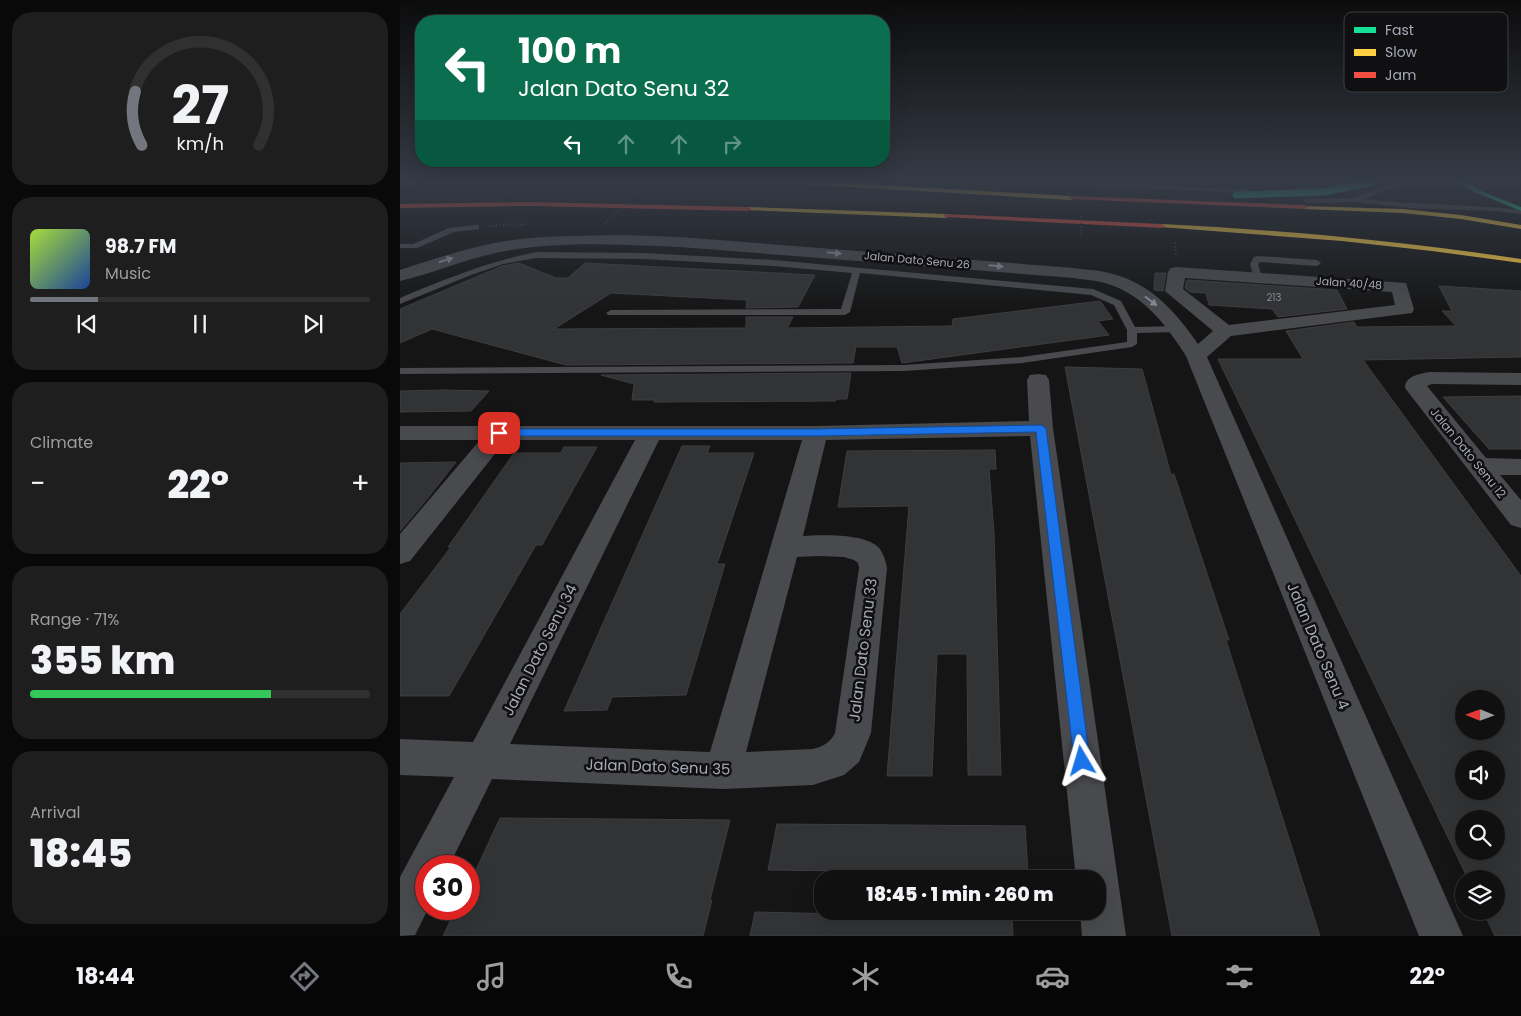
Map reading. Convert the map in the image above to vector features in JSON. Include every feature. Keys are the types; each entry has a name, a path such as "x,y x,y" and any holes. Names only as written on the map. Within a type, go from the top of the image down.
{"highway":[{"path":"1131,226 1321,236 1416,244 1521,261"}],"street":[{"name":"Jalan Dato Senu 26","path":"400,276 488,249 512,244 567,241 680,242 1035,269 1111,279 1133,289 1155,303 1178,328 1196,356"},
{"name":"Jalan 40/48","path":"1177,272 1400,286 1405,309 1225,330"},
{"path":"1177,272 1174,291 1225,330 1196,356"},
{"name":"Jalan Dato Senu 4","path":"1196,356 1441,936"},
{"name":"Jalan Dato Senu 12","path":"1521,379 1429,378 1416,383 1416,388 1521,518"},
{"path":"1038,380 1041,428 1096,870"},
{"path":"400,433 816,433 1041,428"},
{"path":"400,553 499,433"},
{"name":"Jalan Dato Senu 34","path":"434,855 652,433"},
{"path":"723,771 816,433"},
{"path":"1480,466 1521,467"},
{"name":"Jalan Dato Senu 33","path":"786,547 848,547 862,550 871,557 873,568 853,733 846,750 831,762"},
{"name":"Jalan Dato Senu 35","path":"400,757 723,771 813,767 831,762"},
{"path":"400,920 415,891"},
{"path":"1102,920 1104,936"}],"lane":[{"path":"400,246 414,246 452,230 472,226"},
{"path":"774,263 790,250"},
{"path":"400,302 468,273 501,262 536,256 644,256 774,263 1093,292 1118,303 1132,330 1132,344 1022,360 904,368 400,371"},
{"path":"1258,277 1254,264 1257,259 1317,263"},
{"path":"612,313 845,312 857,270"},
{"path":"1132,330 1178,328"}],"path":[{"path":"517,228 521,226"},
{"path":"1080,226 1081,237"},
{"path":"1166,242 1175,243 1177,272"}],"building":[{"path":"519,263 556,278 568,278 585,263 815,275 798,307 746,308 747,300 611,293 554,329 746,328 746,317 793,317 787,328 952,326 953,319 1100,301 1113,319 1098,321 1109,335 902,363 897,347 856,347 853,363 566,365 432,329 400,343 400,309 502,266"},
{"path":"1155,273 1166,273 1163,291 1154,290"},
{"path":"1187,280 1337,290 1347,309 1278,317 1272,309 1209,305 1206,293 1190,292 1185,288"},
{"path":"1439,286 1521,291 1521,357 1363,360 1521,576 1521,936 1495,936 1487,920 1505,920 1505,870 1464,870 1459,860 1505,860 1505,810 1455,810 1455,852 1218,359 1303,359 1286,331 1354,322 1357,327 1456,326 1442,311 1452,311"},
{"path":"1065,367 1142,369 1171,475 1174,474 1229,640 1226,640 1320,936 1172,936"},
{"path":"851,373 847,399 836,399 836,401 654,402 655,400 632,400 634,384 601,375"},
{"path":"400,391 489,391 471,411 400,412"},
{"path":"1521,396 1521,449 1489,449 1443,397"},
{"path":"682,446 710,446 707,453 754,453 717,564 725,564 686,695 612,697 607,710 564,711"},
{"path":"564,447 597,447 542,545 536,545 449,696 400,696 400,614 451,547 448,547 514,453 561,453"},
{"path":"995,450 996,469 989,469 994,533 1001,775 968,775 967,654 937,654 932,776 887,776 909,506 838,507 847,451"},
{"path":"456,462 427,499 400,531 400,463"},
{"path":"500,818 730,820 703,936 443,936 451,920 480,920 480,861"},
{"path":"777,824 1025,826 1028,870 768,870"},
{"path":"755,912 814,913 814,920 1012,920 1013,936 750,936"}],"traffic: slow":[{"path":"1162,226 1342,239 1432,248 1521,261"},
{"path":"1513,226 1521,227"}],"traffic: jam":[{"path":"1155,226 1162,226"}],"route":[{"path":"499,433 816,433 1041,428 1082,761"}]}
